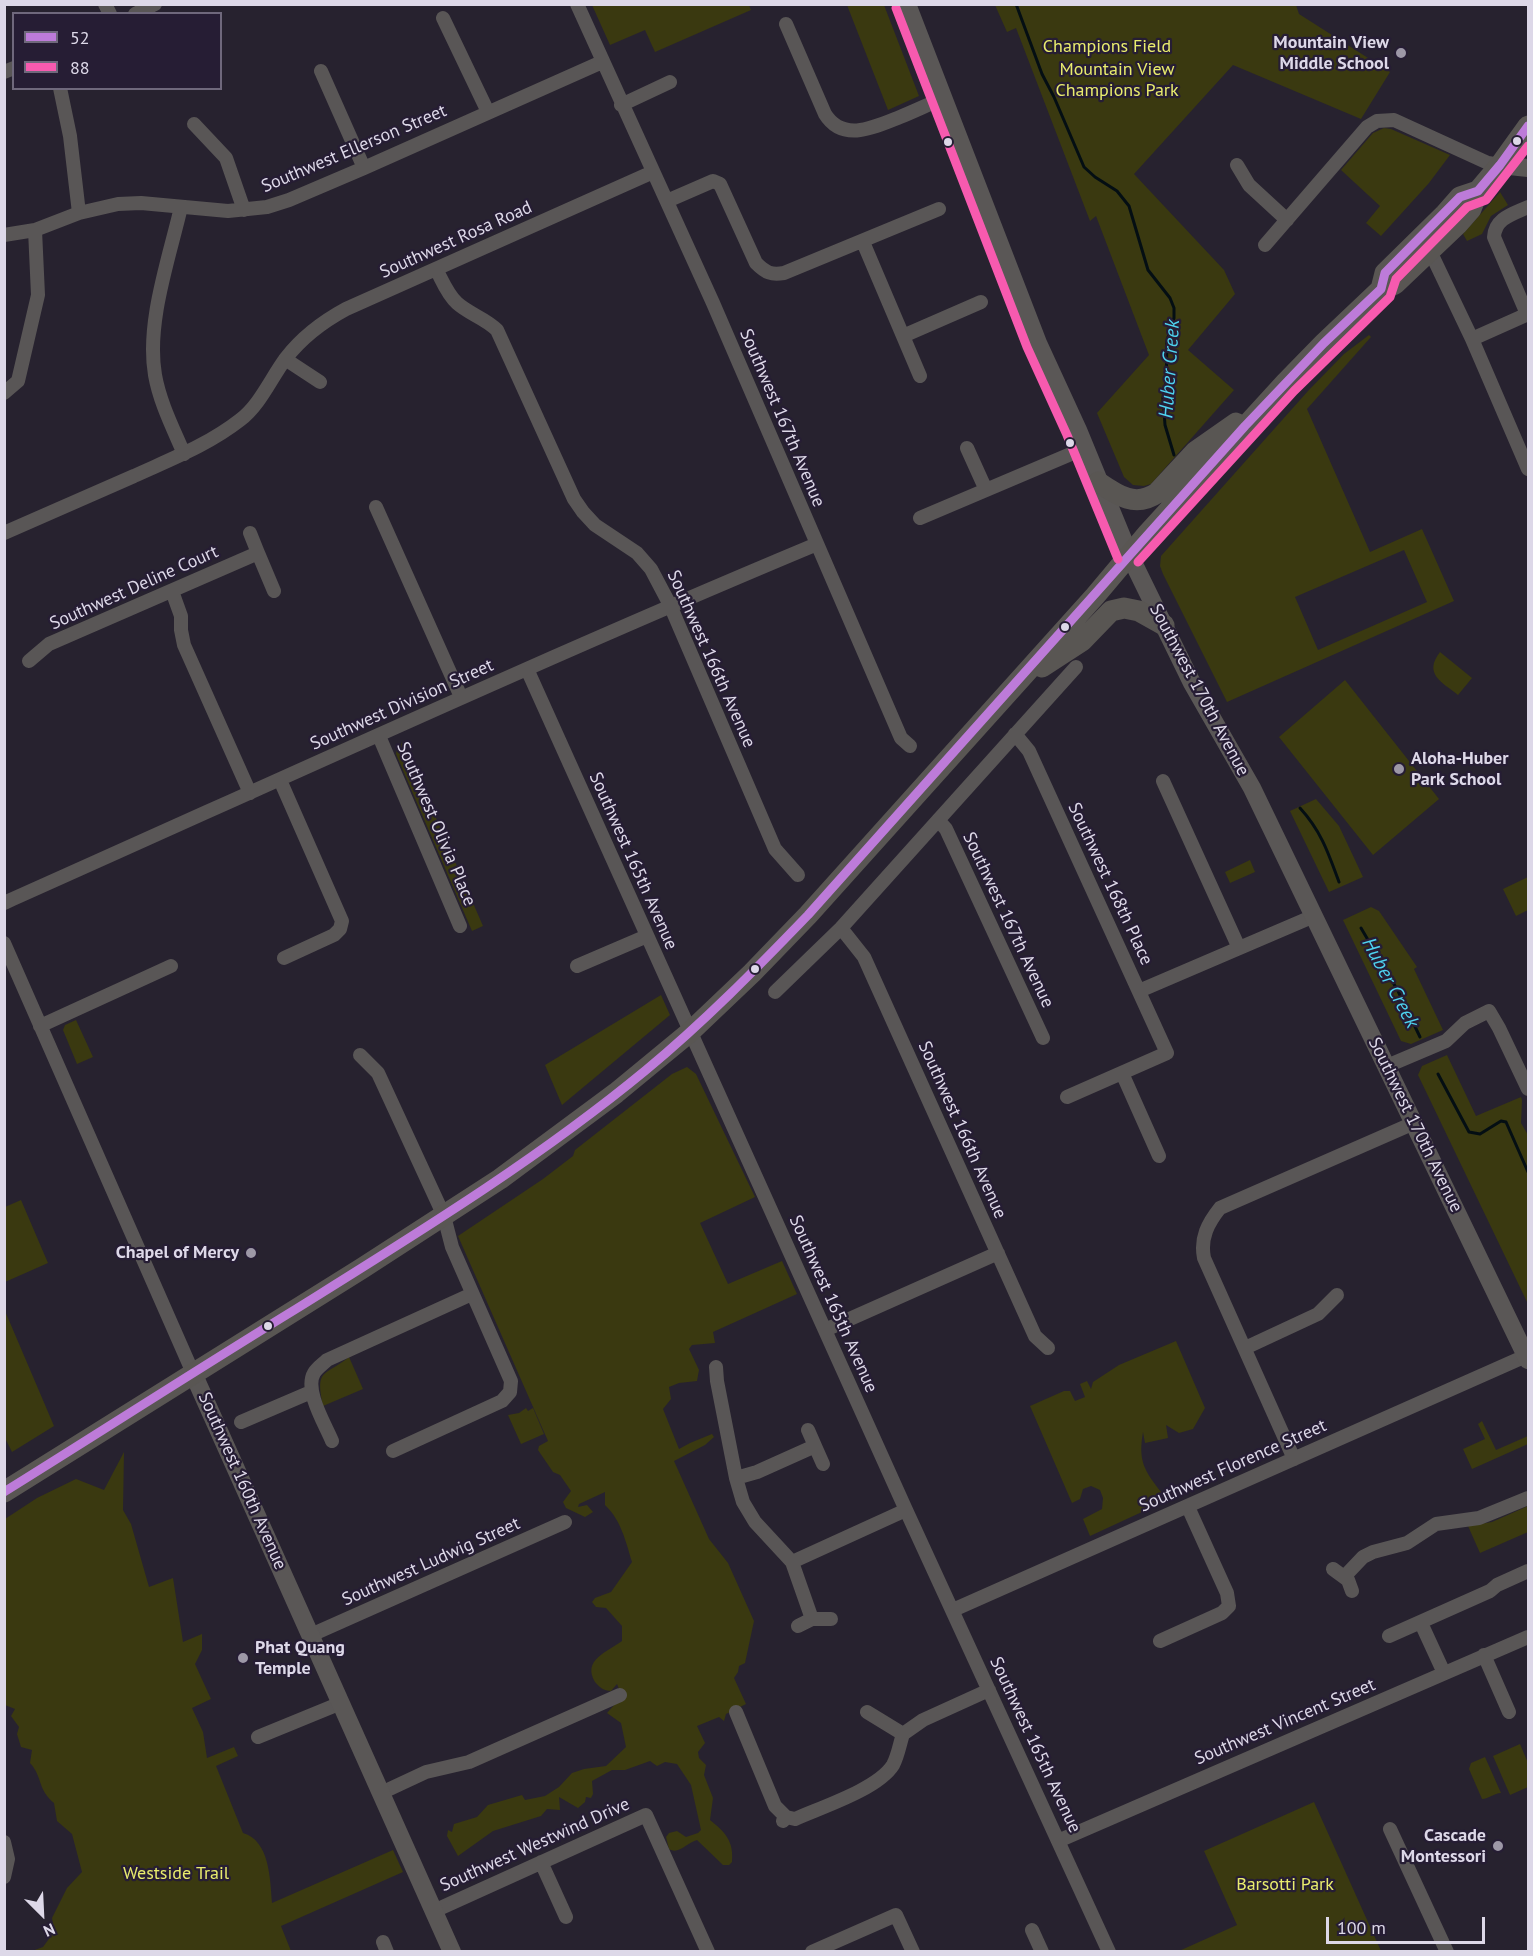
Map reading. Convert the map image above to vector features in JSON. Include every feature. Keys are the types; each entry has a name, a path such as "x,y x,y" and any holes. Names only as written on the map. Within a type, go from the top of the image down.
{"main road":[{"name":"Southwest 170th Avenue","path":"907,4 1041,349 1129,554 1209,714 1252,788 1528,1357"},
{"path":"4,1492 500,1179 558,1138 690,1032 808,915 1269,400 1381,289 1395,284 1471,209 1478,191 1528,126"},
{"path":"1500,165 1528,168"},
{"path":"1381,289 1385,273 1460,197 1478,191"},
{"path":"1098,482 1130,500 1140,501 1150,498 1196,451 1269,400"},
{"path":"1017,683 1082,641 1111,611 1124,608 1139,611 1164,625"},
{"name":"Southwest 160th Avenue","path":"193,1373 452,1952"}],"street":[{"path":"139,12 155,4"},
{"name":"Southwest 167th Avenue","path":"577,4 621,105 667,201 902,738 910,746"},
{"path":"443,18 488,112"},
{"path":"786,24 825,114 835,125 844,130 873,128 944,98"},
{"name":"Southwest Ellerson Street","path":"4,235 35,230 79,213 118,204 141,203 207,211 267,207 364,168 602,62"},
{"path":"321,71 364,168"},
{"path":"621,105 670,82"},
{"path":"60,90 70,136 79,213"},
{"path":"1265,245 1367,127 1377,121 1394,120 1488,164 1500,165"},
{"path":"194,124 226,158 244,210"},
{"path":"1237,165 1249,185 1287,220"},
{"name":"Southwest Rosa Road","path":"4,533 210,441 242,418 255,404 285,359 314,328 327,320 653,172"},
{"path":"667,201 713,181 720,184 756,263 767,273 774,275 863,242 939,209"},
{"path":"181,207 156,315 153,345 158,387 184,454"},
{"path":"1472,339 1528,314 1494,237 1495,229 1502,219 1528,207"},
{"path":"4,393 18,381 38,295 35,230"},
{"path":"863,242 920,376"},
{"path":"1430,251 1472,339 1528,468"},
{"name":"Southwest 166th Avenue","path":"436,269 457,303 498,330 574,499 582,512 595,525 637,554 651,569 670,605 775,849 798,875"},
{"path":"903,336 981,302"},
{"path":"285,359 320,382"},
{"path":"967,448 986,490"},
{"path":"920,518 1085,448"},
{"path":"376,507 461,697"},
{"path":"250,533 274,591"},
{"name":"Southwest Division Street","path":"4,903 461,697 670,605 817,544"},
{"name":"Southwest Deline Court","path":"29,662 49,644 258,553"},
{"path":"172,591 181,616 184,645 250,793"},
{"path":"775,992 841,928 1076,667"},
{"name":"Southwest 165th Avenue","path":"527,669 906,1510 1064,1850 1105,1950"},
{"name":"Southwest 168th Place","path":"1014,734 1029,751 1167,1053 1122,1073"},
{"name":"Southwest Olivia Place","path":"378,736 460,926"},
{"path":"280,780 340,917 341,926 330,938 284,958"},
{"path":"1163,781 1239,948"},
{"name":"Southwest 167th Avenue","path":"938,820 946,829 1043,1038"},
{"path":"1139,991 1314,916"},
{"name":"Southwest 166th Avenue","path":"841,928 864,957 1035,1336 1048,1348"},
{"path":"577,966 647,936"},
{"name":"Southwest 160th Avenue","path":"4,943 193,1373"},
{"path":"40,1026 171,966"},
{"path":"1387,1066 1446,1041 1465,1023 1489,1011 1528,1089"},
{"path":"360,1055 378,1072 444,1216 452,1247 510,1377 510,1392 506,1399 393,1451"},
{"path":"1067,1097 1122,1073 1159,1156"},
{"path":"1294,1459 1204,1258 1203,1236 1220,1208 1414,1123"},
{"path":"825,1330 998,1253"},
{"path":"332,1441 311,1392 312,1375 327,1360 472,1294"},
{"path":"1245,1348 1318,1314 1336,1295"},
{"name":"Southwest Florence Street","path":"953,1610 1528,1357"},
{"path":"716,1367 736,1478 743,1502 755,1522 792,1562 812,1619"},
{"path":"241,1422 311,1392"},
{"path":"808,1430 823,1464"},
{"path":"736,1478 757,1472 815,1446"},
{"path":"1352,1591 1338,1573 1363,1557 1407,1544 1436,1524 1479,1518 1528,1498"},
{"path":"1160,1641 1222,1613 1229,1606 1227,1593 1188,1507"},
{"path":"792,1562 906,1510"},
{"name":"Southwest Ludwig Street","path":"311,1635 565,1521"},
{"path":"1389,1636 1528,1571"},
{"path":"798,1626 812,1619 831,1619"},
{"path":"1421,1623 1444,1673"},
{"name":"Southwest Vincent Street","path":"1058,1841 1528,1636"},
{"path":"1484,1655 1509,1712"},
{"path":"736,1712 775,1806 784,1819 795,1819 885,1776 894,1763 903,1734 923,1720 989,1690"},
{"path":"381,1792 426,1772 469,1762 620,1695"},
{"path":"258,1737 341,1702"},
{"path":"867,1712 903,1734"},
{"name":"Southwest Westwind Drive","path":"434,1911 646,1815 708,1952"},
{"path":"1390,1828 1447,1952"},
{"path":"4,1842 8,1859 4,1877"},
{"path":"541,1862 566,1917"},
{"path":"812,1952 896,1915 913,1952"},
{"path":"1032,1930 1042,1952"}],"green space":[{"path":"592,5 749,5 751,10 655,52 645,30 610,45"},
{"path":"847,5 884,5 919,96 888,110"},
{"name":"Mountain View Champions Park","path":"995,5 1296,5 1299,14 1390,72 1361,119 1233,65 1134,174 1224,270 1235,294 1188,350 1234,390 1151,484 1133,485 1124,477 1097,413 1149,355 1096,216 1090,221 1016,28 1007,32"},
{"path":"1384,128 1450,155 1429,183 1381,236 1366,223 1380,206 1341,170 1373,133"},
{"path":"1500,192 1508,205 1491,216 1482,234 1467,241 1463,234"},
{"path":"1369,335 1371,337 1307,409 1370,552 1422,529 1454,601 1227,702 1163,574 1160,566 1161,556 1308,391 1344,354","holes":["1404,550 1427,602 1318,650 1295,597"]},
{"path":"1440,652 1472,678 1458,695 1434,672 1433,666"},
{"path":"1345,680 1439,799 1373,855 1279,737"},
{"path":"403,742 483,926 472,931 396,754 397,748"},
{"path":"1316,799 1339,826 1363,877 1329,892 1290,811"},
{"path":"1250,860 1255,872 1230,883 1225,872"},
{"path":"1528,877 1528,910 1516,916 1503,889"},
{"path":"1371,907 1379,911 1417,967 1414,969 1443,1030 1411,1044 1401,1041 1343,920"},
{"path":"661,995 670,1015 562,1105 545,1065"},
{"path":"76,1020 93,1057 77,1064 63,1030 65,1025"},
{"path":"1447,1055 1476,1116 1521,1097 1522,1100 1521,1123 1528,1135 1528,1304 1418,1075 1422,1066"},
{"path":"687,1067 696,1074 755,1197 700,1223 728,1284 782,1261 797,1294 713,1332 715,1343 692,1345 689,1349 699,1370 697,1381 679,1383 669,1387 671,1399 663,1409 679,1449 712,1434 714,1437 705,1445 674,1461 709,1539 728,1563 754,1621 745,1663 739,1666 734,1678 746,1704 726,1714 724,1721 719,1717 697,1726 705,1743 698,1752 699,1758 706,1765 704,1775 713,1798 710,1820 730,1843 732,1862 729,1865 723,1865 697,1840 676,1851 669,1849 666,1837 669,1833 677,1831 686,1837 701,1830 691,1785 677,1764 665,1762 657,1766 650,1761 625,1770 612,1770 592,1781 591,1798 586,1797 585,1802 578,1808 559,1797 560,1810 547,1809 541,1816 493,1831 458,1856 447,1836 448,1830 452,1832 454,1824 477,1817 488,1805 522,1795 525,1800 545,1796 559,1787 572,1773 606,1766 626,1747 621,1723 607,1713 623,1699 617,1684 611,1691 604,1689 595,1682 592,1674 594,1662 598,1657 622,1641 622,1626 606,1608 596,1607 592,1602 595,1598 611,1592 632,1562 619,1524 605,1505 605,1492 579,1504 578,1507 587,1505 593,1512 585,1517 566,1508 563,1502 571,1491 560,1475 553,1472 538,1450 539,1446 548,1441 458,1236 543,1179 573,1156 575,1150 672,1074"},
{"path":"21,1200 48,1263 5,1282 5,1207"},
{"path":"5,1311 54,1426 12,1452 4,1436"},
{"path":"1176,1341 1205,1408 1193,1429 1179,1433 1166,1425 1168,1438 1145,1443 1143,1432 1141,1451 1144,1465 1161,1492 1157,1505 1090,1536 1083,1519 1102,1509 1103,1498 1100,1490 1091,1486 1083,1489 1080,1499 1072,1503 1030,1406 1064,1391 1070,1391 1075,1401 1085,1397 1080,1384 1087,1381 1091,1389 1093,1382 1119,1365"},
{"path":"349,1357 363,1389 323,1406 321,1379 328,1371"},
{"path":"526,1408 528,1411 533,1408 544,1434 521,1444 508,1415 519,1413"},
{"path":"1482,1421 1496,1450 1528,1436 1528,1444 1472,1469 1463,1449 1485,1439 1478,1424"},
{"name":"Westside Trail","path":"124,1452 123,1510 131,1524 149,1587 173,1578 183,1642 202,1634 202,1650 195,1664 211,1699 192,1708 203,1732 207,1758 234,1747 238,1756 216,1766 243,1833 252,1837 264,1852 269,1872 272,1903 393,1850 403,1872 281,1926 291,1951 32,1951 43,1947 54,1932 52,1918 67,1888 82,1872 72,1834 57,1821 54,1803 42,1788 37,1773 30,1763 32,1750 21,1747 17,1734 19,1727 11,1716 15,1709 5,1705 5,1519 37,1498 76,1479 104,1490"},
{"path":"1528,1506 1528,1532 1480,1553 1468,1526 1492,1522"},
{"path":"1520,1744 1528,1763 1528,1787 1510,1795 1493,1756"},
{"path":"1485,1757 1501,1793 1482,1799 1469,1769 1471,1763"},
{"name":"Barsotti Park","path":"1314,1802 1381,1951 1179,1951 1237,1925 1204,1851"}],"waterway":[{"name":"Huber Creek","path":"1016,4 1042,74 1084,167 1117,191 1129,206 1148,270 1170,298 1174,308 1174,318 1167,341 1166,386 1163,398 1165,425 1174,455"},
{"name":"Huber Creek","path":"1300,808 1319,834 1339,882"},
{"name":"Huber Creek","path":"1361,928 1398,991 1420,1037"},
{"name":"Huber Creek","path":"1438,1074 1469,1132 1480,1134 1501,1121 1506,1122 1528,1172"}],"transit line":[{"name":"88","path":"896,8 1027,347 1067,435 1118,559"},
{"name":"52","path":"4,1492 475,1195 605,1103 688,1033 808,915 1245,426 1324,343 1381,289 1385,273 1460,197 1478,191 1528,126"},
{"name":"88","path":"1138,562 1294,391 1390,297 1396,279 1467,207 1486,200 1528,146"}],"place":[{"name":"Mountain View Middle School","path":"1401,53"},
{"name":"Aloha-Huber Park School","path":"1399,769"},
{"name":"Chapel of Mercy","path":"251,1253"},
{"name":"Phat Quang Temple","path":"243,1658"},
{"name":"Cascade Montessori","path":"1498,1846"}],"park label":[{"name":"Champions Field","path":"1107,47"}]}
